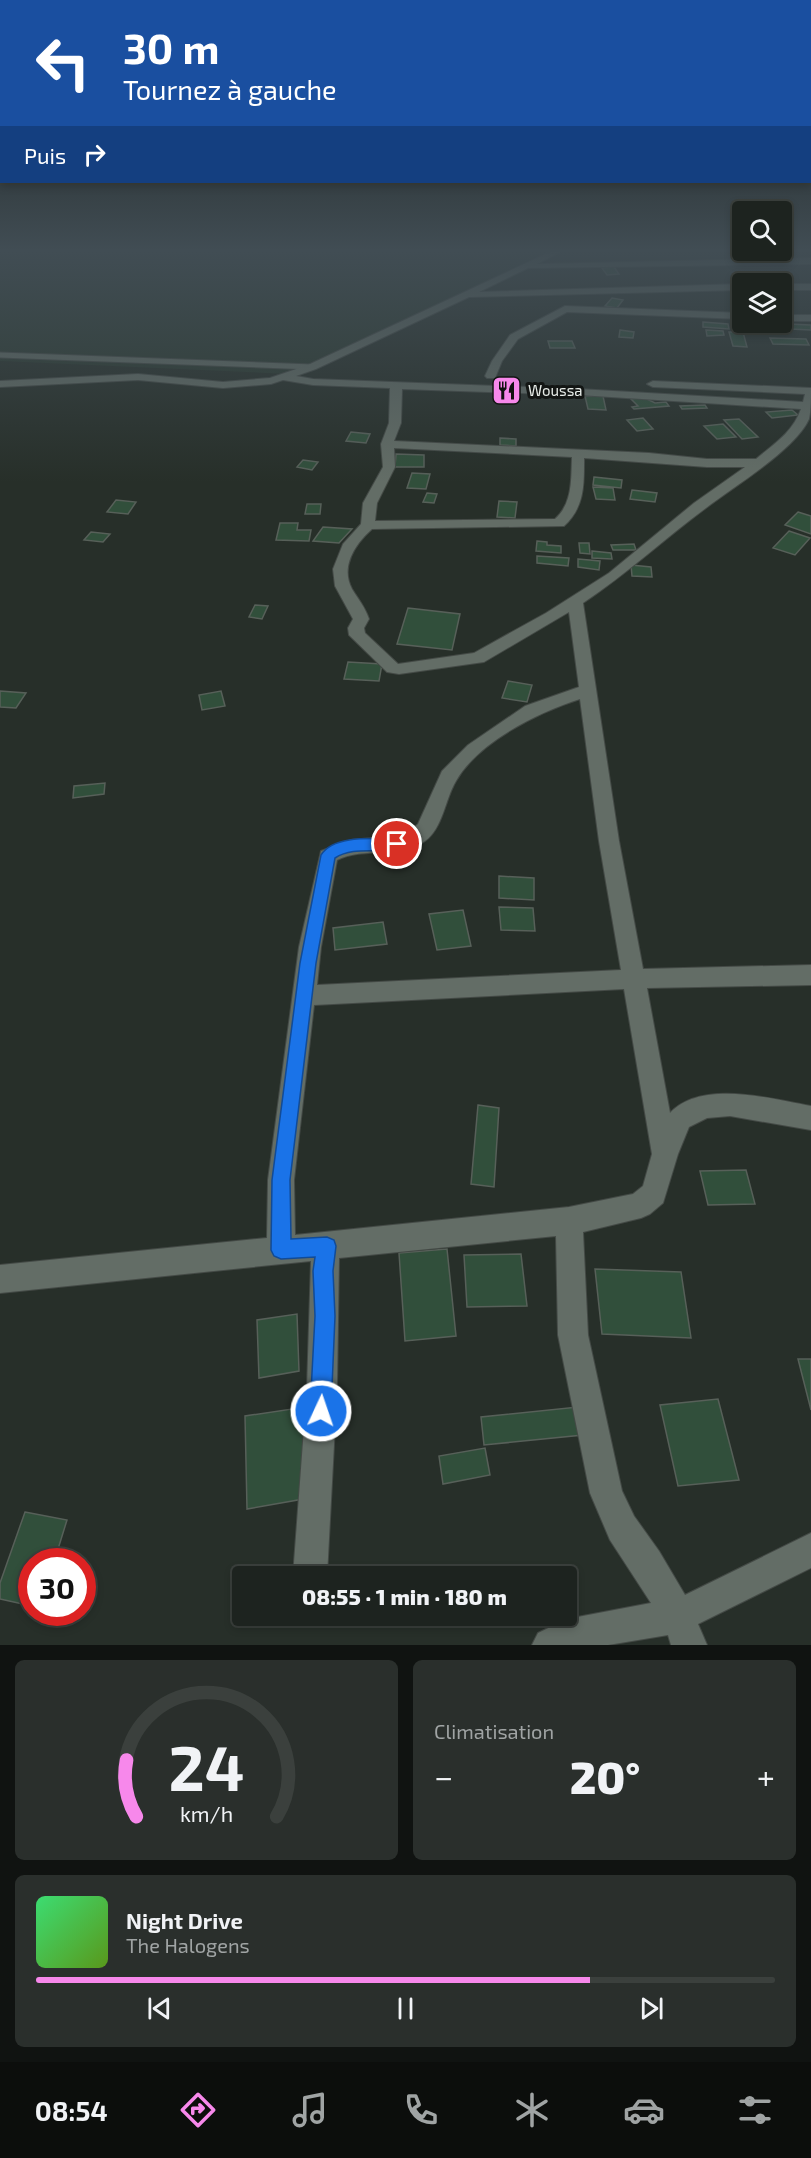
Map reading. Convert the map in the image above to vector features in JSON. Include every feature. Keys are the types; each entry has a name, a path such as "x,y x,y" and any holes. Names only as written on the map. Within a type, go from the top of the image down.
{"street":[{"path":"0,384 138,377 210,386 256,383 285,378 312,368 394,329"},
{"path":"491,376 497,362 514,338 530,329"},
{"path":"312,368 335,369"},
{"path":"285,378 313,382 810,399"},
{"path":"570,380 594,381"},
{"path":"641,383 810,399"},
{"path":"368,525 370,503 388,467 390,458 387,444 395,423 396,384"},
{"path":"578,454 576,502 569,517 559,524 368,525 354,536 340,566 340,578 344,588 357,605 361,619 355,632 393,668 478,658 614,576 699,506 759,463 794,433 803,420 810,399"},
{"path":"387,444 649,457 707,463 759,463"},
{"path":"575,601 609,841 664,1154"},
{"path":"281,1250 281,1180 304,996 319,895 328,855 338,849 355,845 397,844 413,839 422,833 449,774 474,750 531,710 588,690"},
{"path":"304,996 633,979 811,975"},
{"path":"0,1279 569,1221 622,1211 641,1204 654,1194 664,1154 680,1119 704,1107 730,1104 811,1118"},
{"path":"569,1221 573,1335 606,1492 622,1528 647,1563 683,1630"},
{"path":"311,1566 325,1316 323,1271 327,1246"},
{"path":"550,1645 567,1636 683,1630 811,1550"}],"lane":[{"path":"0,355 312,368"}],"shaded area":[{"path":"0,329 384,329 287,374 0,361"}],"building":[{"path":"620,330 634,332 633,338 619,337"},
{"path":"706,330 723,331 724,335 707,336"},
{"path":"729,332 743,333 747,347 733,346"},
{"path":"770,338 806,339 809,345 773,344"},
{"path":"548,341 572,341 575,348 550,348"},
{"path":"585,396 603,396 606,410 588,409"},
{"path":"643,397 655,403 666,402 669,406 634,409 632,407 638,406 631,399"},
{"path":"705,405 707,408 682,409 680,406"},
{"path":"792,410 798,415 772,418 766,412"},
{"path":"643,418 653,429 637,431 627,420"},
{"path":"739,419 758,437 742,439 724,420"},
{"path":"723,424 736,437 717,439 704,426"},
{"path":"351,432 370,434 366,443 346,441"},
{"path":"500,438 516,439 516,446 500,445"},
{"path":"396,454 424,455 424,467 395,467"},
{"path":"303,460 318,462 312,470 297,467"},
{"path":"412,473 430,474 426,489 407,488"},
{"path":"594,477 622,480 621,488 593,485"},
{"path":"593,487 613,488 615,500 596,499"},
{"path":"632,490 657,493 655,502 630,499"},
{"path":"427,493 437,494 434,503 423,502"},
{"path":"116,500 136,502 128,514 107,512"},
{"path":"499,501 517,502 515,518 497,517"},
{"path":"307,504 321,504 320,514 305,514"},
{"path":"798,512 811,516 811,534 785,525"},
{"path":"280,523 298,523 297,530 311,530 309,541 276,540"},
{"path":"323,527 352,529 339,543 313,541"},
{"path":"789,531 810,538 795,555 773,548"},
{"path":"91,532 110,534 103,542 84,540"},
{"path":"537,541 547,542 547,545 561,546 561,553 536,551"},
{"path":"579,543 589,543 590,554 580,553"},
{"path":"634,544 636,550 613,550 611,545"},
{"path":"592,551 611,553 612,559 592,558"},
{"path":"537,556 569,558 568,566 537,563"},
{"path":"578,559 600,561 599,570 578,567"},
{"path":"631,565 651,567 652,577 632,576"},
{"path":"255,605 268,606 262,619 249,617"},
{"path":"408,608 460,614 452,650 397,644"},
{"path":"348,662 382,664 379,681 344,679"},
{"path":"508,681 532,685 527,702 502,698"},
{"path":"0,691 26,693 16,708 0,707"},
{"path":"221,691 225,706 202,710 199,695"},
{"path":"105,783 104,794 73,798 74,786"},
{"path":"499,876 534,878 534,900 499,898"},
{"path":"499,907 533,908 535,931 501,930"},
{"path":"463,910 471,946 437,950 429,914"},
{"path":"383,922 387,944 335,950 333,928"},
{"path":"478,1105 499,1108 494,1187 471,1184"},
{"path":"746,1170 755,1204 708,1205 700,1171"},
{"path":"447,1249 456,1336 405,1341 399,1253"},
{"path":"521,1254 527,1306 467,1307 464,1255"},
{"path":"595,1269 681,1272 691,1338 602,1334"},
{"path":"297,1314 299,1371 259,1378 257,1320"},
{"path":"798,1359 811,1359 811,1410"},
{"path":"718,1399 739,1480 678,1486 660,1405"},
{"path":"312,1406 309,1498 247,1509 245,1416"},
{"path":"578,1407 583,1435 484,1445 481,1417"},
{"path":"485,1448 490,1475 443,1484 439,1456"},
{"path":"25,1512 67,1520 58,1548 18,1548 18,1603 0,1599 0,1583"}],"place":[{"name":"Woussa","path":"507,390"}],"route":[{"path":"321,1411 325,1316 323,1271 327,1246 281,1250 281,1180 310,947 328,855 338,849 355,845 397,844"}]}
